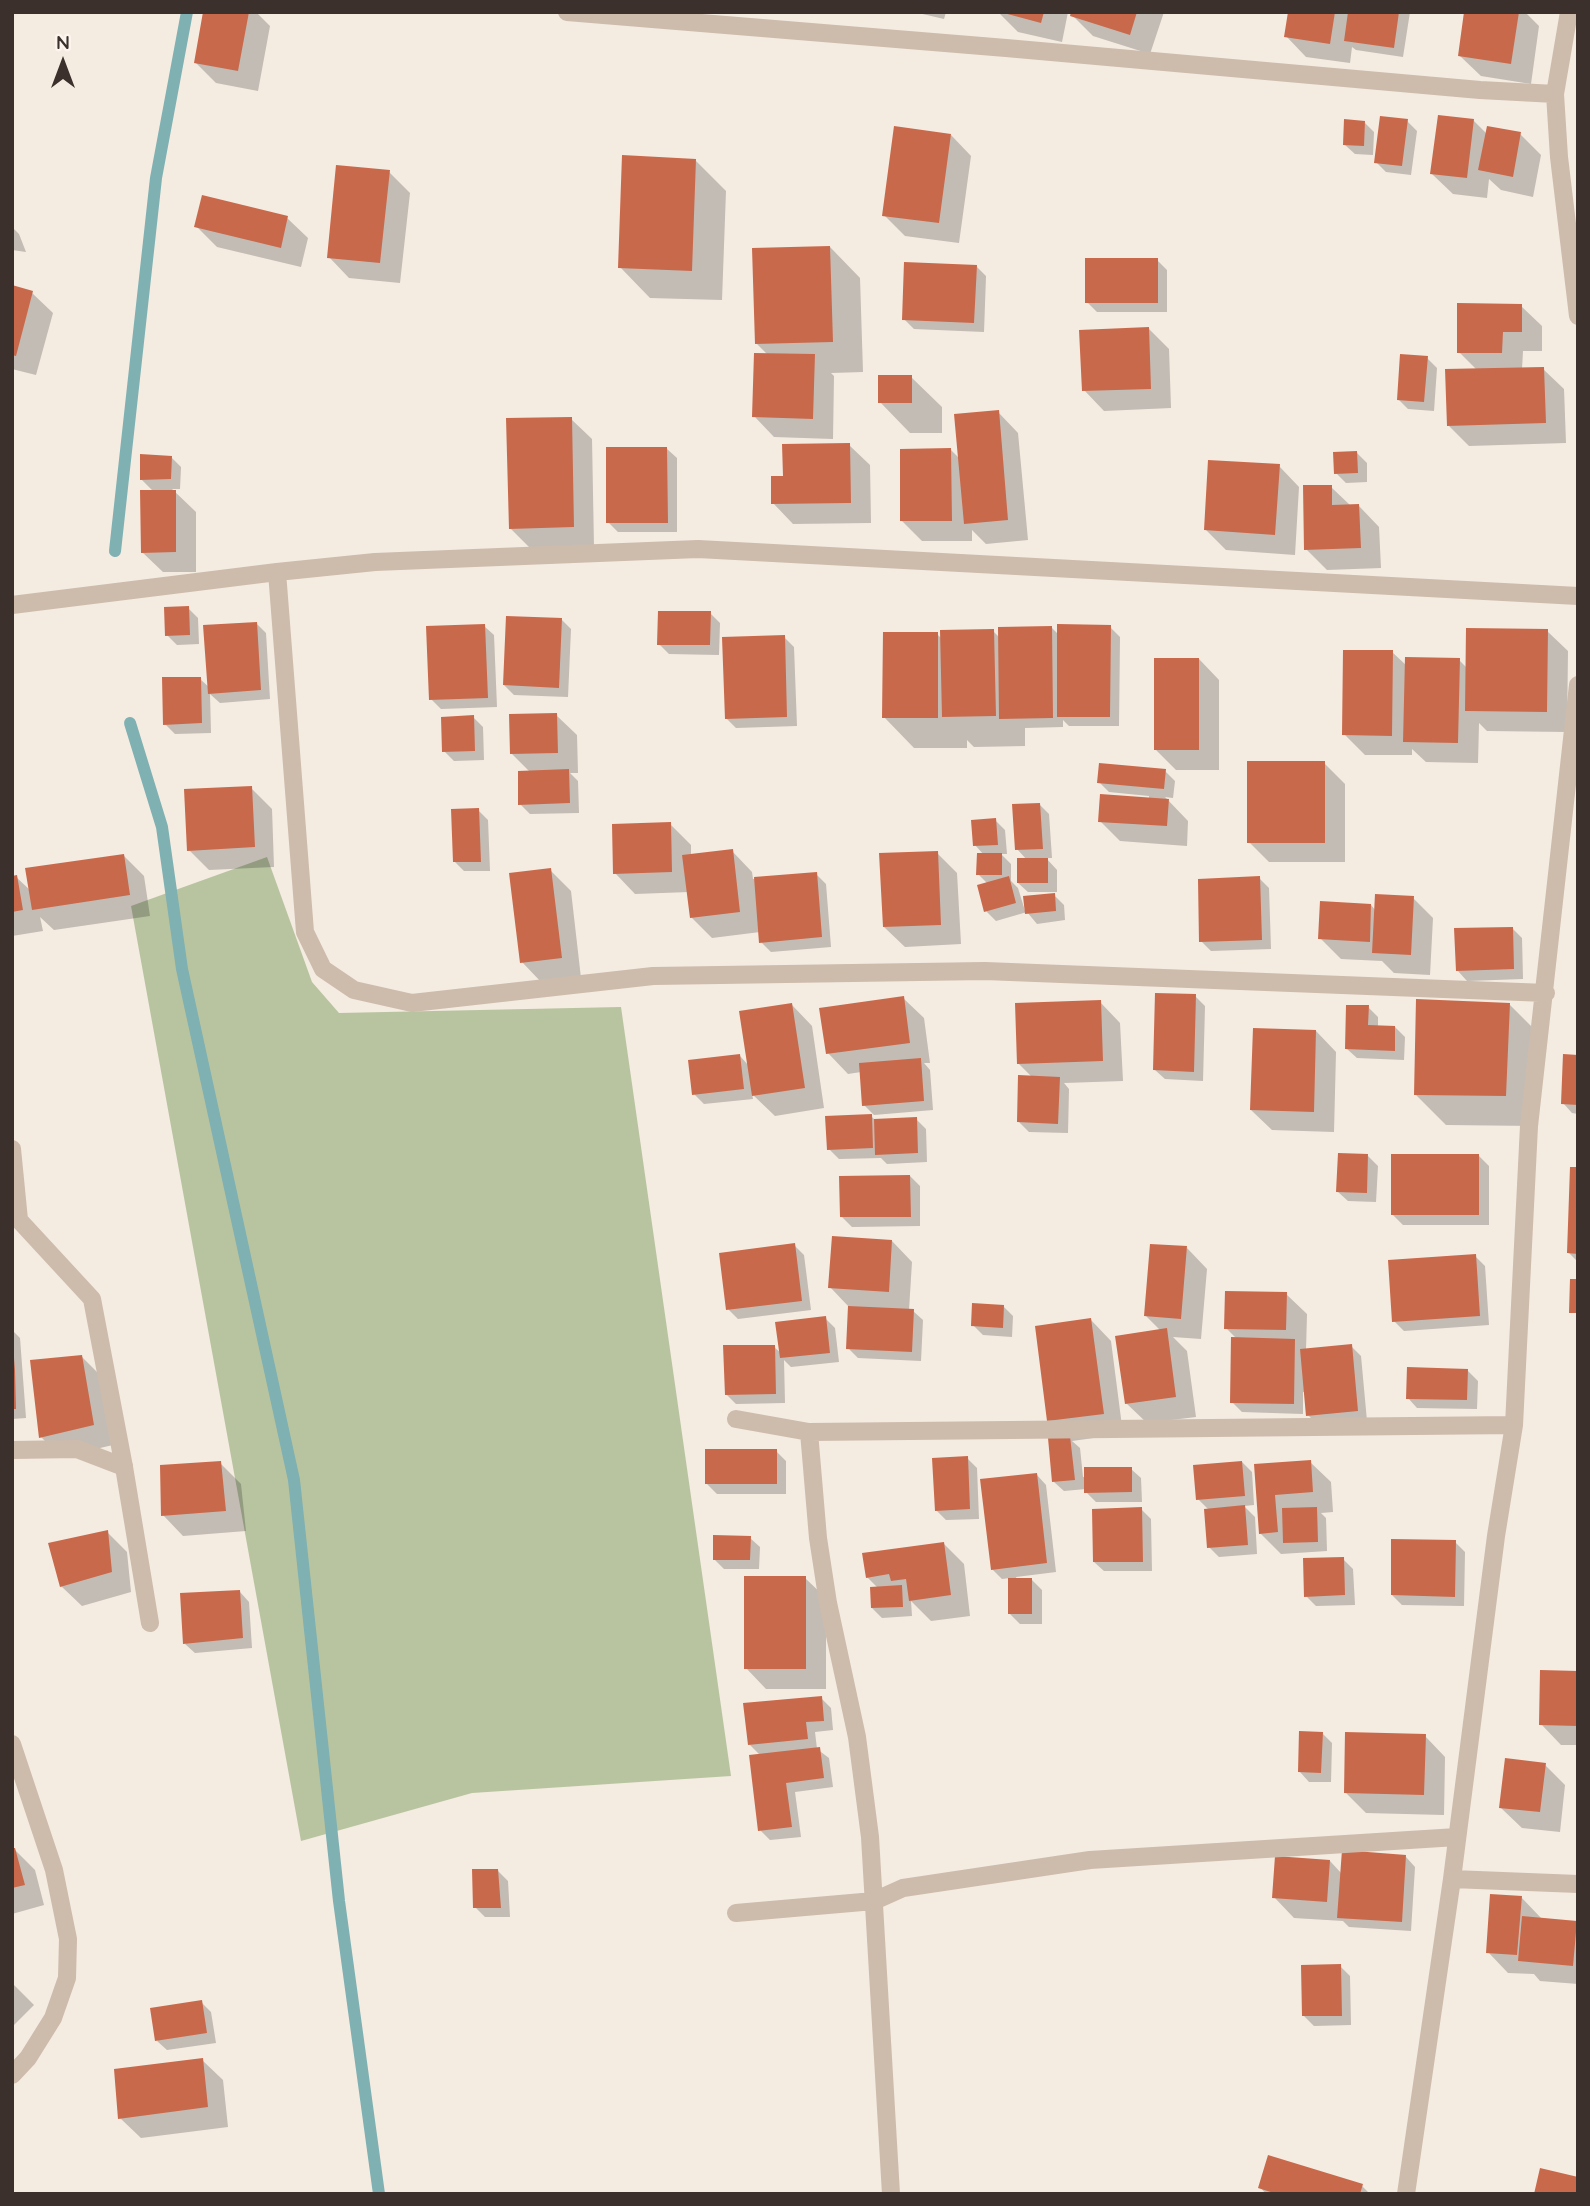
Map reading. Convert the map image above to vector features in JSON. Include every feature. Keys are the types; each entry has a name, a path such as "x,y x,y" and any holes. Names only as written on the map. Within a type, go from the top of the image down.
{"street":[{"path":"567,12 1480,90 1555,94"},
{"path":"1569,12 1555,94 1559,157 1578,316"},
{"path":"12,605 375,562 698,549 1578,596"},
{"path":"277,572 305,932 323,969 354,990 412,1003 653,976 985,971 1546,993"},
{"path":"1406,2194 1452,1880 1496,1536 1514,1425 1530,1126 1578,685"},
{"path":"12,1149 19,1220 92,1299 150,1623"},
{"path":"736,1419 809,1432 1514,1425"},
{"path":"809,1432 818,1538 828,1603 857,1737 870,1838 891,2194"},
{"path":"12,1450 77,1449 124,1467"},
{"path":"12,1744 54,1870 68,1939 66,1978 53,2018 28,2058 12,2076"},
{"path":"736,1913 874,1901 903,1888 1090,1860 1457,1837"},
{"path":"1452,1880 1578,1884"}],"green space":[{"path":"267,857 312,982 339,1013 621,1007 731,1776 472,1793 301,1841 131,906"}],"building":[{"path":"203,12 249,12 238,71 194,63"},
{"path":"1000,12 1044,12 1041,23"},
{"path":"1071,12 1137,12 1130,35 1070,16"},
{"path":"1288,12 1335,12 1330,44 1284,37"},
{"path":"1348,12 1399,12 1394,48 1344,41"},
{"path":"1464,12 1519,12 1511,64 1458,56"},
{"path":"1438,115 1474,119 1467,178 1430,174"},
{"path":"1380,116 1408,119 1402,166 1374,163"},
{"path":"1344,119 1365,121 1364,146 1343,145"},
{"path":"894,126 951,134 939,223 882,216"},
{"path":"1487,126 1521,132 1513,177 1478,170"},
{"path":"622,155 696,159 692,271 618,268"},
{"path":"336,165 390,170 380,263 327,258"},
{"path":"202,195 288,216 281,248 194,227"},
{"path":"830,246 833,342 755,344 752,248"},
{"path":"1085,258 1158,258 1158,303 1085,303"},
{"path":"904,262 977,265 974,323 902,320"},
{"path":"12,285 33,291 16,356 12,355"},
{"path":"1457,303 1522,304 1522,332 1503,332 1502,353 1457,353"},
{"path":"1149,327 1151,389 1082,391 1079,330"},
{"path":"754,353 815,354 813,419 752,417"},
{"path":"1400,354 1428,356 1424,402 1397,400"},
{"path":"1544,367 1546,423 1447,426 1445,369"},
{"path":"878,375 912,375 912,403 878,403"},
{"path":"999,410 1008,520 964,524 954,414"},
{"path":"572,417 574,527 509,529 506,418"},
{"path":"850,443 851,503 771,504 771,476 783,476 782,444"},
{"path":"606,447 667,447 668,523 606,523"},
{"path":"951,448 952,521 900,521 900,449"},
{"path":"1357,451 1358,473 1334,474 1333,452"},
{"path":"140,454 172,456 171,479 140,480"},
{"path":"1208,460 1280,464 1275,535 1204,530"},
{"path":"1303,485 1332,485 1332,505 1359,504 1361,548 1304,550"},
{"path":"140,490 176,490 176,552 141,553"},
{"path":"189,606 190,635 165,636 164,607"},
{"path":"658,611 711,611 710,645 657,645"},
{"path":"506,616 562,618 559,688 503,685"},
{"path":"257,622 261,690 208,694 203,625"},
{"path":"485,624 488,698 429,700 426,626"},
{"path":"1057,624 1111,625 1110,717 1057,717"},
{"path":"1052,626 1053,718 999,719 998,627"},
{"path":"1466,628 1548,629 1547,712 1465,711"},
{"path":"994,629 996,716 942,717 940,630"},
{"path":"883,632 938,632 938,718 882,718"},
{"path":"785,635 787,717 725,719 722,637"},
{"path":"1343,650 1393,650 1392,736 1342,735"},
{"path":"1405,657 1460,658 1458,743 1403,742"},
{"path":"1154,658 1199,658 1199,750 1154,750"},
{"path":"162,677 201,677 202,723 163,725"},
{"path":"557,713 558,753 510,754 509,714"},
{"path":"474,715 475,751 442,752 441,717"},
{"path":"1247,761 1325,761 1325,843 1247,843"},
{"path":"1099,763 1166,769 1164,789 1097,783"},
{"path":"569,769 570,803 518,805 518,771"},
{"path":"252,786 255,847 187,851 184,789"},
{"path":"1100,794 1169,799 1167,826 1098,822"},
{"path":"1040,803 1043,849 1015,850 1012,804"},
{"path":"479,808 481,862 453,862 451,809"},
{"path":"996,818 998,845 973,846 971,820"},
{"path":"671,822 672,872 613,874 612,824"},
{"path":"733,849 740,912 690,918 682,855"},
{"path":"938,851 941,925 883,927 879,853"},
{"path":"977,853 1002,853 1002,875 976,875"},
{"path":"124,854 130,895 32,910 25,868"},
{"path":"1017,858 1048,858 1048,883 1017,883"},
{"path":"551,868 562,958 520,963 509,873"},
{"path":"817,872 822,937 759,943 754,877"},
{"path":"17,875 23,910 12,912 12,876"},
{"path":"1009,876 1016,903 984,912 977,885"},
{"path":"1260,876 1262,940 1199,942 1198,879"},
{"path":"1055,893 1056,911 1025,914 1023,896"},
{"path":"1375,894 1414,896 1411,955 1372,953"},
{"path":"1320,901 1371,904 1370,942 1318,939"},
{"path":"1513,927 1514,969 1456,971 1454,928"},
{"path":"1155,993 1196,994 1194,1072 1153,1070"},
{"path":"904,996 910,1043 826,1054 819,1008"},
{"path":"1416,999 1510,1003 1506,1096 1414,1095"},
{"path":"1101,1000 1103,1061 1017,1064 1015,1003"},
{"path":"792,1003 805,1088 752,1096 739,1011"},
{"path":"1346,1005 1369,1005 1368,1025 1395,1026 1395,1051 1345,1049"},
{"path":"1253,1028 1316,1030 1314,1112 1250,1110"},
{"path":"740,1054 744,1089 692,1095 688,1060"},
{"path":"1563,1054 1578,1055 1578,1105 1561,1104"},
{"path":"921,1058 924,1101 862,1106 859,1063"},
{"path":"1018,1075 1060,1077 1058,1124 1017,1122"},
{"path":"872,1114 873,1148 827,1150 825,1116"},
{"path":"917,1117 918,1153 875,1155 874,1119"},
{"path":"1338,1153 1368,1154 1367,1193 1336,1192"},
{"path":"1391,1154 1479,1154 1479,1215 1391,1215"},
{"path":"1570,1167 1578,1167 1578,1254 1567,1253"},
{"path":"910,1175 911,1217 840,1217 839,1176"},
{"path":"832,1236 892,1240 889,1292 828,1288"},
{"path":"795,1243 802,1301 726,1310 719,1253"},
{"path":"1150,1244 1187,1246 1181,1319 1144,1316"},
{"path":"1476,1254 1480,1316 1392,1322 1388,1260"},
{"path":"1570,1279 1578,1279 1578,1313 1569,1313"},
{"path":"1225,1291 1287,1292 1286,1330 1224,1329"},
{"path":"972,1303 1004,1305 1003,1328 971,1326"},
{"path":"848,1306 914,1309 912,1352 846,1349"},
{"path":"826,1316 830,1353 780,1358 775,1322"},
{"path":"1091,1318 1104,1414 1047,1421 1035,1326"},
{"path":"1167,1328 1176,1397 1125,1404 1115,1336"},
{"path":"1231,1337 1295,1339 1294,1404 1230,1403"},
{"path":"1352,1344 1358,1411 1306,1416 1300,1349"},
{"path":"723,1345 775,1345 776,1394 725,1395"},
{"path":"82,1355 94,1425 39,1438 30,1360"},
{"path":"12,1358 15,1370 16,1409 12,1409"},
{"path":"1407,1367 1468,1369 1467,1400 1406,1399"},
{"path":"1070,1436 1075,1480 1052,1482 1048,1438"},
{"path":"705,1449 777,1449 777,1484 705,1484"},
{"path":"968,1456 970,1509 935,1511 932,1458"},
{"path":"1311,1460 1313,1492 1275,1495 1278,1532 1259,1534 1254,1464"},
{"path":"221,1461 226,1511 161,1516 160,1465"},
{"path":"1242,1461 1245,1496 1196,1500 1193,1465"},
{"path":"1084,1467 1132,1467 1132,1492 1084,1493"},
{"path":"1037,1473 1047,1563 991,1570 980,1479"},
{"path":"1245,1505 1248,1545 1207,1548 1204,1509"},
{"path":"1142,1507 1143,1562 1093,1562 1092,1509"},
{"path":"1317,1507 1318,1542 1283,1543 1282,1508"},
{"path":"108,1530 112,1572 60,1587 48,1543"},
{"path":"713,1535 751,1536 750,1560 713,1560"},
{"path":"1391,1539 1456,1540 1455,1597 1391,1595"},
{"path":"944,1542 951,1595 909,1601 906,1579 891,1581 889,1574 866,1578 862,1553"},
{"path":"1344,1557 1345,1595 1304,1597 1303,1558"},
{"path":"744,1576 806,1576 806,1669 744,1669"},
{"path":"1008,1578 1032,1578 1032,1614 1008,1614"},
{"path":"902,1585 903,1607 871,1608 870,1587"},
{"path":"240,1590 243,1638 183,1644 180,1593"},
{"path":"1540,1670 1578,1671 1578,1726 1539,1725"},
{"path":"822,1696 824,1721 806,1722 808,1739 748,1745 743,1703"},
{"path":"1299,1731 1323,1732 1321,1773 1298,1772"},
{"path":"1345,1732 1426,1734 1424,1795 1344,1793"},
{"path":"820,1747 824,1778 786,1783 792,1827 758,1831 749,1755"},
{"path":"1505,1758 1546,1763 1540,1812 1499,1808"},
{"path":"12,1848 15,1848 25,1885 12,1888"},
{"path":"1342,1850 1406,1855 1402,1922 1337,1918"},
{"path":"1275,1856 1330,1860 1327,1902 1272,1898"},
{"path":"472,1869 498,1869 501,1908 473,1908"},
{"path":"1490,1894 1522,1896 1517,1955 1486,1953"},
{"path":"1522,1916 1577,1921 1573,1966 1518,1961"},
{"path":"1341,1964 1342,2016 1302,2016 1301,1965"},
{"path":"202,2000 207,2033 155,2041 150,2008"},
{"path":"203,2058 208,2107 118,2119 114,2069"},
{"path":"1268,2155 1363,2184 1360,2194 1277,2194 1258,2188"},
{"path":"1540,2168 1578,2177 1578,2194 1534,2194"}],"waterway":[{"path":"115,551 156,178 187,12"},
{"path":"130,723 162,827 182,969 294,1480 339,1901 379,2194"}]}
